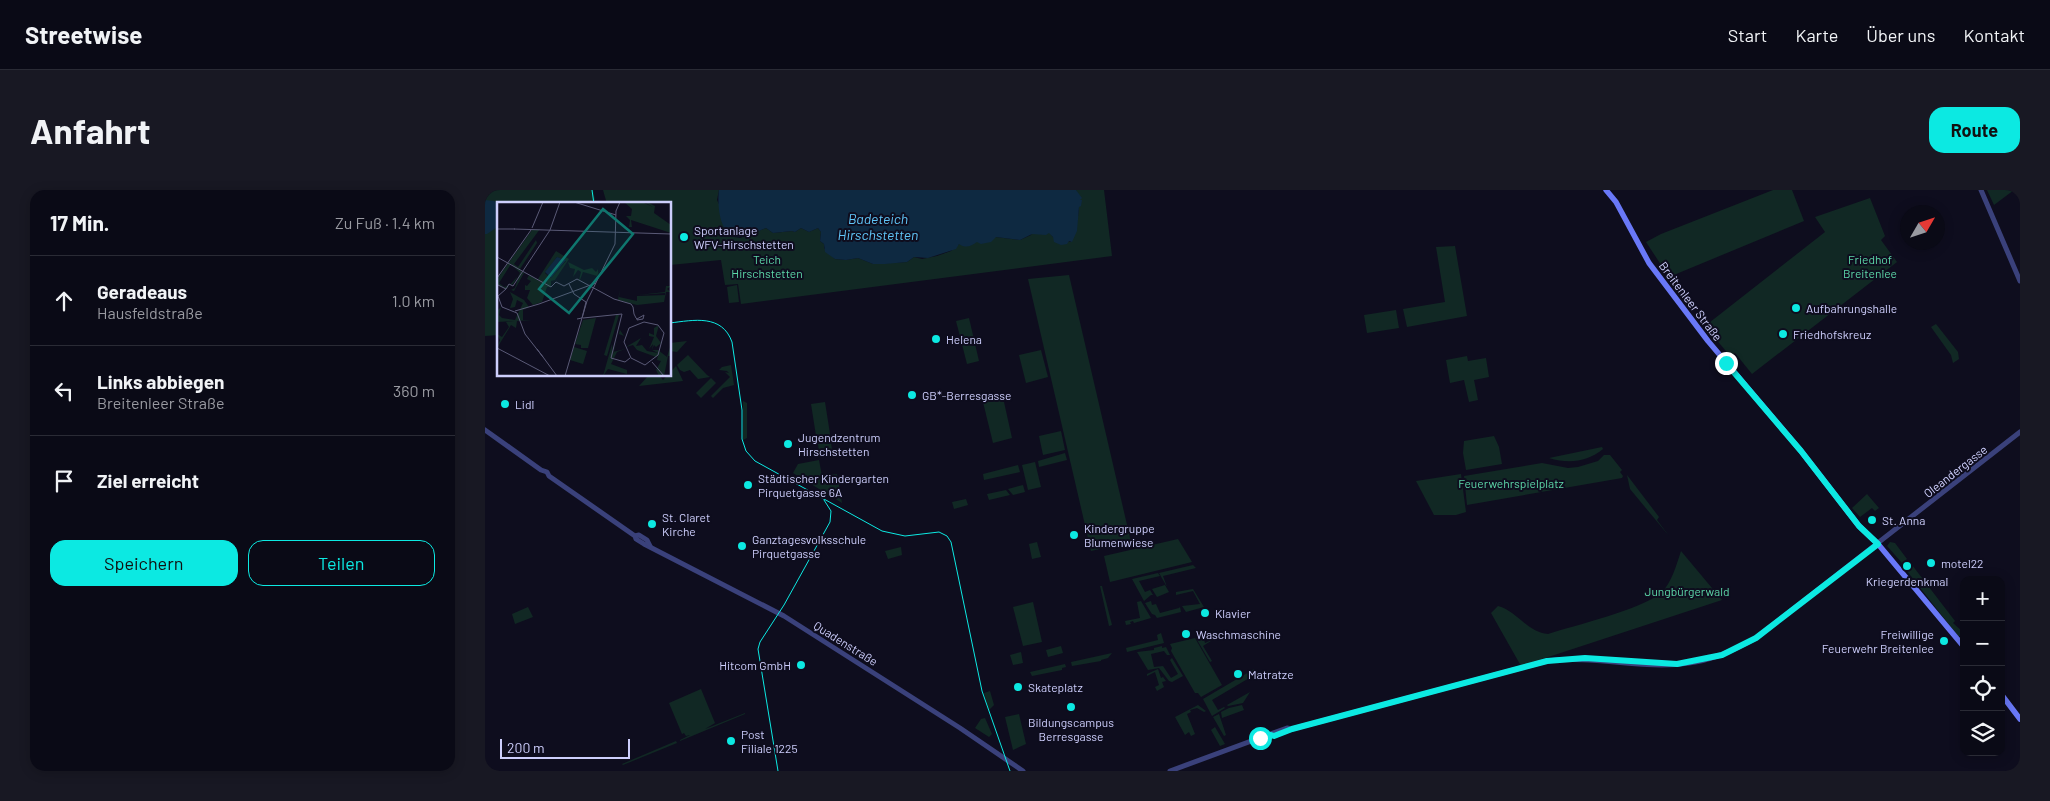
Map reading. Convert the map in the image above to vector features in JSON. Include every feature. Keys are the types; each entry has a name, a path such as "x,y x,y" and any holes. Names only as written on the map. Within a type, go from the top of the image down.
{"main road":[{"name":"Breitenleer Straße","path":"1606,190 1616,202 1649,263 1708,341 1796,445 1859,526 1878,544 1960,642"},
{"path":"2005,699 2020,719"}],"street":[{"path":"1981,190 2020,281"},
{"name":"Quadenstraße","path":"485,430 541,470 541,473 545,476 549,476 644,544 784,616 979,740 1023,771"},
{"name":"Oleandergasse","path":"1170,771 1271,735 1274,736 1292,729 1547,661 1585,658 1677,664 1722,655 1756,638 2020,432"}],"green space":[{"path":"485,190 593,190 596,202 497,202 497,335 485,336"},
{"name":"Teich Hirschstetten","path":"603,190 719,190 717,200 734,237 740,238 766,228 773,233 795,232 801,228 809,232 818,228 821,232 820,241 835,259 858,258 873,264 907,262 914,257 922,259 937,256 951,251 959,244 996,237 1020,240 1032,233 1049,232 1053,237 1071,242 1079,210 1076,190 1104,190 1112,256 741,304 738,284 725,285 721,260 671,265 671,202 606,202"},
{"path":"1773,190 1792,190 1804,221 1669,277 1646,242 1661,234"},
{"path":"1987,190 2014,190 1994,205"},
{"name":"Friedhof Breitenlee","path":"1870,198 1885,236 1881,240 1897,262 1752,374 1735,353 1730,356 1705,326 1825,232 1815,217"},
{"path":"1455,246 1467,316 1407,327 1403,309 1445,302 1436,247"},
{"path":"1069,275 1131,542 1091,551 1028,279"},
{"path":"737,285 739,302 729,303 727,287"},
{"path":"1396,310 1399,328 1367,333 1364,315"},
{"path":"969,318 979,361 967,364 956,321"},
{"path":"1936,324 1958,352 1959,359 1953,363 1951,355 1931,327"},
{"path":"687,341 677,352 671,351 671,343"},
{"path":"1041,350 1048,377 1026,383 1019,355"},
{"path":"688,355 710,377 698,379 690,370 684,372 680,370 677,365"},
{"path":"1467,356 1468,361 1486,358 1489,377 1474,380 1478,400 1469,402 1464,380 1450,383 1446,360"},
{"path":"731,365 734,385 723,388 713,398 711,396 730,377 725,372 729,373 727,371 719,370 722,367"},
{"path":"676,366 683,381 639,386 648,376 660,376 663,380 667,376 671,376 671,371"},
{"path":"711,378 716,383 701,398 696,393"},
{"path":"1002,393 1012,438 993,443 982,398"},
{"path":"743,401 747,403 747,438 743,440"},
{"path":"825,402 831,440 817,442 811,404"},
{"path":"1061,431 1065,450 1043,455 1039,436"},
{"path":"1494,436 1499,447 1502,464 1466,470 1463,453 1464,441"},
{"path":"831,442 832,450 819,452 818,444"},
{"path":"1602,447 1603,449 1591,457 1578,461 1549,458"},
{"path":"1065,453 1067,460 1039,467 1038,461"},
{"name":"Feuerwehrspielplatz","path":"1604,455 1610,455 1622,470 1620,472 1623,476 1622,478 1467,505 1464,476 1542,463 1568,468 1578,467 1598,461"},
{"path":"819,460 822,476 837,474 842,503 793,473 798,464"},
{"path":"1035,462 1041,487 1028,490 1022,465"},
{"path":"1018,465 1020,472 984,480 983,474"},
{"path":"1461,474 1466,512 1456,515 1434,515 1416,481"},
{"path":"1627,475 1659,517 1657,520 1669,536 1630,489"},
{"path":"1023,485 1025,492 1013,495 1008,489"},
{"path":"1006,490 1010,495 989,500 987,494"},
{"path":"1867,494 1879,508 1875,511 1872,508 1860,517 1852,508"},
{"path":"966,499 968,505 954,509 952,502"},
{"path":"1178,539 1192,562 1110,582 1104,556"},
{"path":"1037,542 1041,557 1032,559 1029,544"},
{"path":"1890,542 1895,543 1907,559 1902,563 1887,546"},
{"path":"901,547 902,555 888,559 885,551"},
{"name":"Jungbürgerwald","path":"1681,551 1722,600 1521,666 1491,613 1498,606 1511,612 1534,630 1548,634 1607,616 1638,605 1661,593 1671,579"},
{"path":"1909,561 1955,621 1953,623 1960,629 1960,636 1958,636 1903,566 1907,568 1909,566 1907,563"},
{"path":"1193,565 1196,568 1163,576 1167,587 1159,573"},
{"path":"1158,573 1160,576 1139,581 1145,592 1150,590 1153,595 1144,601 1132,579"},
{"path":"1165,585 1169,592 1157,597 1152,589"},
{"path":"1100,586 1102,586 1112,625 1109,626"},
{"path":"1193,589 1204,607 1186,612 1182,606 1200,604 1193,591 1176,595 1176,592"},
{"path":"1141,601 1151,618 1134,623 1133,621 1130,622 1131,624 1126,625 1125,621 1140,618 1137,602"},
{"path":"1151,601 1152,605 1156,604 1160,613 1180,607 1181,612 1157,618 1145,603"},
{"path":"1033,602 1042,642 1023,646 1013,607"},
{"path":"528,607 533,617 515,624 512,614"},
{"path":"1161,633 1164,643 1127,652 1126,648 1158,640 1157,635"},
{"path":"1203,636 1205,643 1214,639 1203,646 1212,661 1210,662 1196,638"},
{"path":"1195,638 1222,685 1201,697 1198,693 1195,693 1171,651 1170,644"},
{"path":"1061,646 1063,653 1048,657 1046,650"},
{"path":"1162,646 1162,648 1166,647 1170,655 1167,655 1164,651 1151,654 1154,667 1163,666 1171,678 1178,674 1170,660 1172,658 1183,676 1172,682 1169,681 1159,668 1148,670 1137,652 1154,650 1154,648"},
{"path":"1021,652 1023,663 1013,665 1010,655"},
{"path":"1112,653 1108,658 1101,661 1072,666 1071,662"},
{"path":"1065,664 1066,667 1062,668 1062,670 1032,676 1030,672"},
{"path":"1158,669 1161,678 1163,677 1166,681 1162,682 1164,687 1157,691 1155,687 1159,685 1155,672 1147,676 1147,674"},
{"path":"1254,669 1256,674 1212,700 1218,710 1225,708 1212,716 1203,699"},
{"path":"701,689 715,723 705,729 745,714 680,741 690,735 682,734 669,703"},
{"path":"990,691 994,705 989,710 984,693"},
{"path":"1250,692 1243,703 1227,705"},
{"path":"1198,705 1206,711 1204,712 1197,708 1190,710 1191,712 1187,714 1195,734 1191,736 1189,732 1185,735 1175,717"},
{"path":"1242,705 1244,710 1222,718 1221,712"},
{"path":"1019,714 1026,744 1013,750 1005,717"},
{"path":"1219,714 1226,735 1224,736 1213,717"},
{"path":"985,718 992,734 989,737 975,728 981,719"},
{"path":"1215,727 1225,744 1220,746 1211,730"},
{"path":"676,741 677,743 622,764"}],"water":[{"name":"Badeteich Hirschstetten","path":"719,190 1076,190 1082,198 1080,200 1082,200 1079,207 1077,231 1072,242 1069,241 1067,244 1061,245 1054,242 1053,237 1049,233 1046,235 1032,234 1020,240 996,237 991,242 981,244 977,242 966,247 959,244 956,249 928,258 914,257 907,262 873,264 858,258 835,259 825,252 824,244 820,241 821,232 818,228 809,232 801,228 795,232 773,233 766,228 747,236 733,236 724,227 721,220 718,204"},
{"path":"485,200 494,201 497,203 497,227 485,234"}],"tram line":[{"path":"592,190 594,202"},
{"path":"671,323 706,321 714,323 727,333 732,342 742,410 742,439 746,451 755,461 882,531 905,536 939,532 947,536 951,542 982,691 1010,771"},
{"path":"778,771 758,649 760,642 784,605 830,522 831,511 824,500"}],"place":[{"name":"Sportanlage WFV-Hirschstetten","path":"684,237"},
{"name":"Aufbahrungshalle","path":"1796,308"},
{"name":"Friedhofskreuz","path":"1783,334"},
{"name":"Helena","path":"936,339"},
{"name":"GB*-Berresgasse","path":"912,395"},
{"name":"Lidl","path":"505,404"},
{"name":"Jugendzentrum Hirschstetten","path":"788,444"},
{"name":"Städtischer Kindergarten Pirquetgasse 6A","path":"748,485"},
{"name":"St. Anna","path":"1872,520"},
{"name":"St. Claret Kirche","path":"652,524"},
{"name":"Kindergruppe Blumenwiese","path":"1074,535"},
{"name":"Ganztagesvolksschule Pirquetgasse","path":"742,546"},
{"name":"motel22","path":"1931,563"},
{"name":"Kriegerdenkmal","path":"1907,566"},
{"name":"Klavier","path":"1205,613"},
{"name":"Waschmaschine","path":"1186,634"},
{"name":"Freiwillige Feuerwehr Breitenlee","path":"1944,641"},
{"name":"Hitcom GmbH","path":"801,665"},
{"name":"Matratze","path":"1238,674"},
{"name":"Skateplatz","path":"1018,687"},
{"name":"Bildungscampus Berresgasse","path":"1071,707"},
{"name":"Post Filiale 1225","path":"731,741"}],"route":[{"path":"1260,738 1274,736 1292,729 1547,661 1585,658 1677,664 1722,655 1740,648 1756,638 1878,544 1859,526 1801,451 1726,363"}]}
